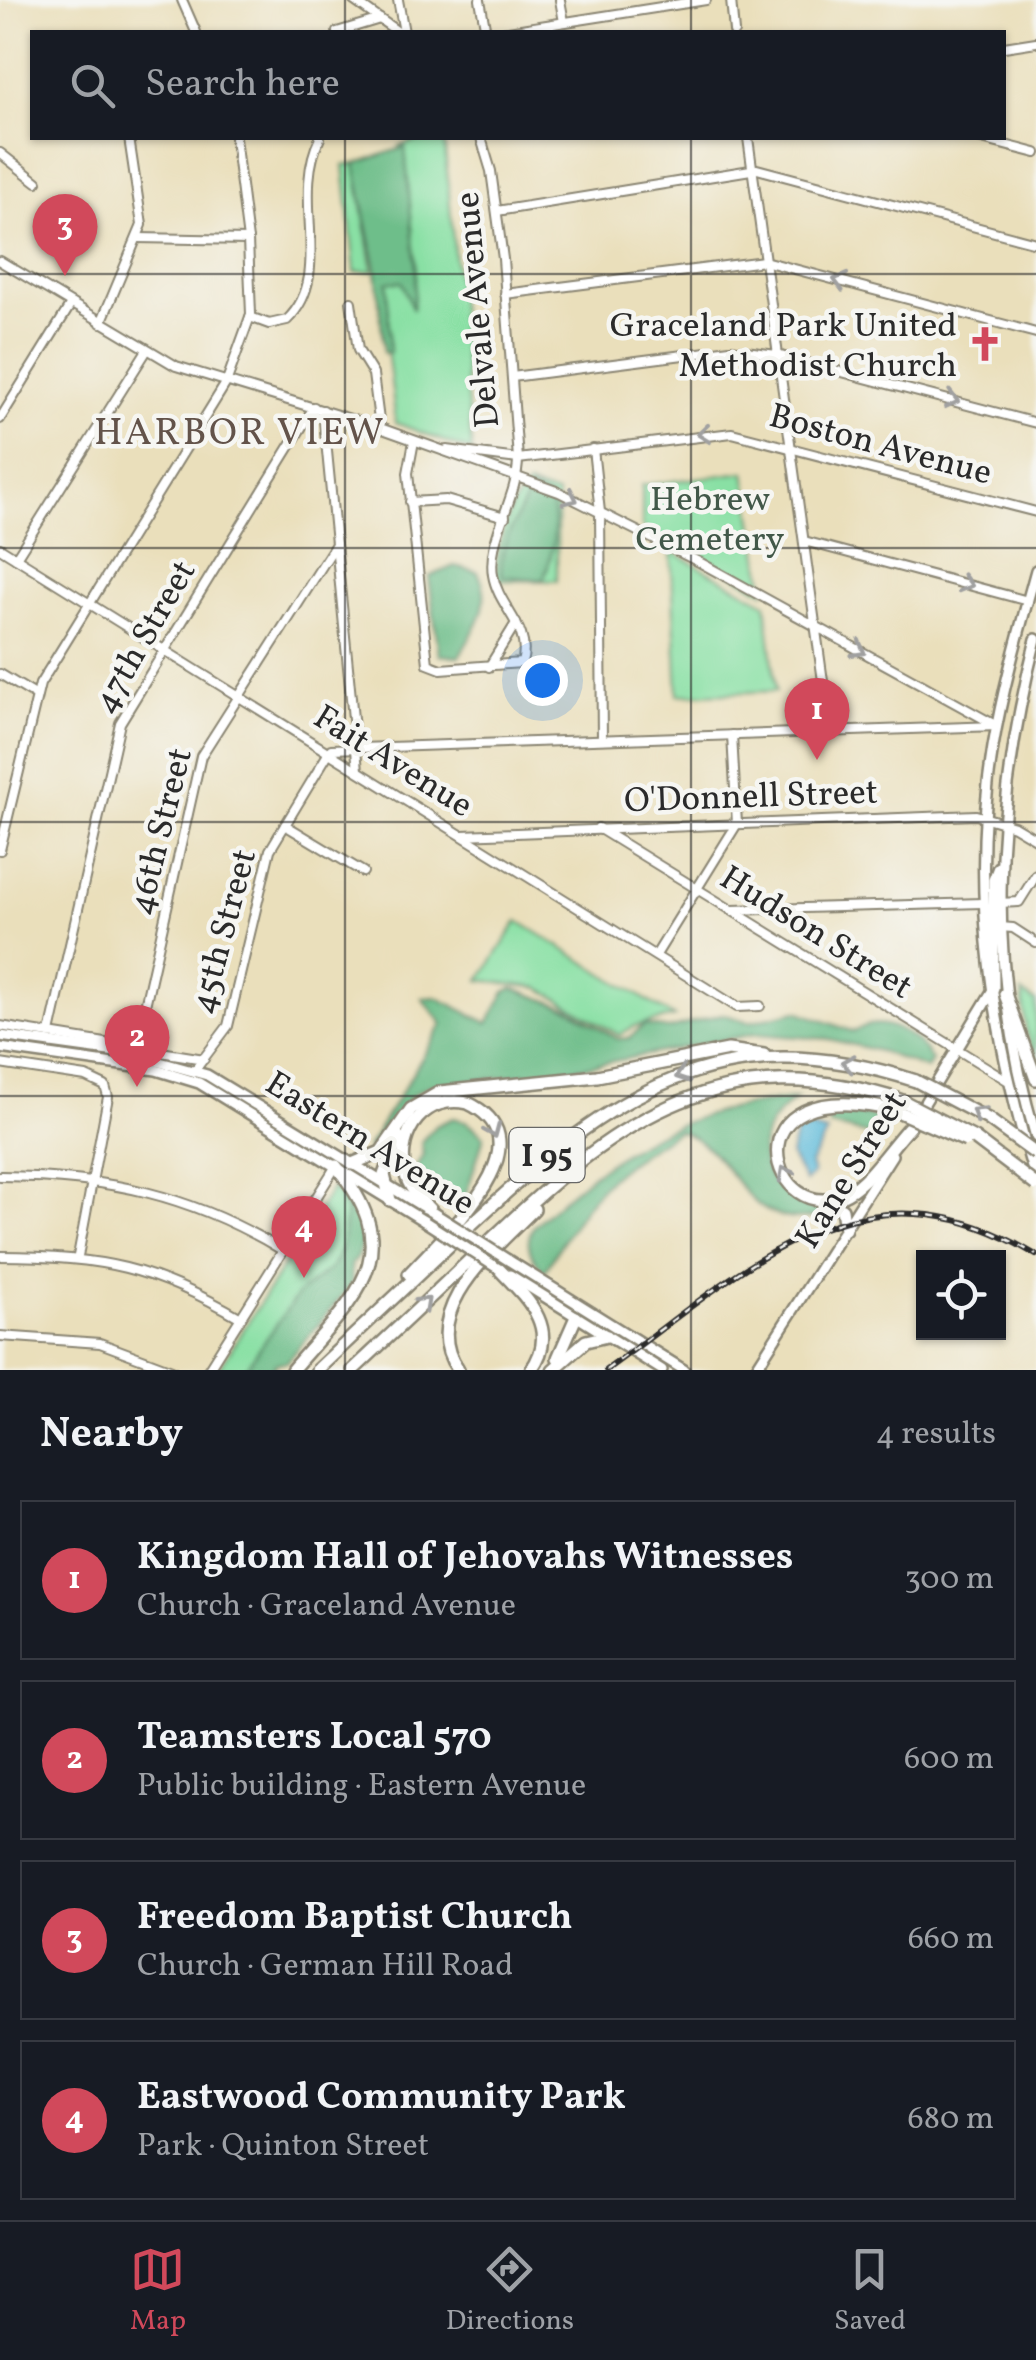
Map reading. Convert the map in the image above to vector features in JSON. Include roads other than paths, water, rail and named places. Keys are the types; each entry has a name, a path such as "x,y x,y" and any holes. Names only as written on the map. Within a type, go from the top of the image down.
{"highway":[{"path":"1005,994 1036,1079"},
{"path":"352,1164 381,1152 419,1102 440,1092 597,1076 728,1050 778,1058"},
{"name":"I 95","path":"317,1370 544,1157 600,1115 678,1076 730,1063 778,1058 857,1064 916,1080 988,1119 1036,1154"},
{"name":"I 95","path":"352,1370 560,1176 614,1134 682,1100 761,1082 820,1082 900,1106 963,1131 1033,1181"},
{"path":"360,1330 494,1171 500,1152 498,1132 488,1116 468,1103 434,1105 419,1116 408,1133 404,1170 428,1217"},
{"path":"845,1229 842,1209 798,1192 782,1176 776,1154 784,1125 800,1110 822,1104 900,1106"},
{"path":"390,1200 384,1184 405,1118"},
{"path":"824,1200 852,1190 910,1126"},
{"path":"458,1370 446,1346 445,1331 453,1305 470,1276 614,1134"},
{"path":"292,1370 353,1297 370,1264 372,1236 367,1209 336,1166"},
{"path":"503,1264 540,1320 542,1352 531,1370"},
{"path":"552,1370 580,1312"},
{"path":"552,1370 586,1341 607,1336"}],"main road":[{"path":"1033,1181 991,997 983,903 986,816 997,726 1036,570"},
{"path":"1036,639 1014,731 998,867 1005,994 1015,1061 1036,1137"},
{"path":"991,997 996,969 992,880 998,867"},
{"name":"Kane Street","path":"757,1367 991,997"},
{"name":"Eastern Avenue","path":"0,1036 131,1054 195,1070 238,1090 428,1217 580,1312 684,1370"},
{"name":"Eastern Avenue","path":"0,1048 136,1066 199,1083 390,1200 428,1217"},
{"path":"136,1066 189,1074 195,1070"},
{"path":"199,1083 206,1080 238,1090"},
{"name":"Eastern Avenue","path":"580,1312 607,1336 662,1370"},
{"path":"747,1370 757,1367"}],"street":[{"path":"182,0 195,30"},
{"path":"353,0 398,30"},
{"path":"398,0 401,30"},
{"path":"480,0 486,30"},
{"path":"560,0 564,22"},
{"path":"514,30 646,4 706,0"},
{"path":"731,0 734,30"},
{"path":"343,30 380,19"},
{"path":"1006,46 1036,42"},
{"path":"101,323 138,238 142,209 129,140"},
{"path":"0,850 34,695 226,382 250,317 248,240 236,140"},
{"path":"250,317 275,324 287,320 308,282 312,260 306,182 319,140"},
{"name":"Delvale Avenue","path":"481,140 497,211 518,459 518,479 492,574 516,623"},
{"path":"748,140 830,732"},
{"path":"986,140 1036,153"},
{"path":"0,153 37,182"},
{"path":"497,211 752,170 1036,243"},
{"path":"138,238 248,240"},
{"path":"0,261 188,371 380,428 600,512 997,726"},
{"path":"505,294 764,261 1036,332"},
{"path":"351,302 358,350 374,374 380,428"},
{"path":"0,419 71,304"},
{"path":"16,558 147,350"},
{"path":"512,377 730,350 778,356 1036,423"},
{"path":"319,408 358,770"},
{"name":"47th Street","path":"50,1033 116,734 164,650 319,408"},
{"name":"Boston Avenue","path":"414,441 467,454 518,459 724,433 1036,512"},
{"path":"414,441 408,472 428,664 440,668 489,667 516,665 524,660 524,636 516,623 489,667"},
{"path":"593,449 600,512 602,740"},
{"path":"410,502 446,500 506,518"},
{"path":"804,542 1028,601"},
{"name":"46th Street","path":"136,1046 199,764 238,695 336,544"},
{"name":"Fait Avenue","path":"0,548 738,1008 760,1006"},
{"path":"0,674 34,695"},
{"path":"976,714 976,727"},
{"path":"330,752 997,726"},
{"path":"656,956 737,824 732,735"},
{"name":"45th Street","path":"195,1070 228,1026 266,860 330,752"},
{"name":"O'Donnell Street","path":"462,835 986,816 1036,839"},
{"path":"284,825 363,872"},
{"name":"Hudson Street","path":"598,828 1007,1080"},
{"path":"999,903 1019,902 1036,875"},
{"path":"730,910 983,903"},
{"path":"1000,927 1012,928 1036,943"},
{"path":"0,1026 204,1059"},
{"path":"0,1064 86,1077 104,1086 108,1097 78,1256"},
{"path":"208,1370 336,1166"},
{"path":"0,1176 93,1179 213,1212 284,1250"},
{"path":"0,1256 78,1256 158,1277 241,1318"},
{"path":"0,1336 100,1343 172,1370"}],"water":[{"path":"809,1128 827,1133 810,1164 813,1174 805,1182 790,1155 796,1132"}],"railway":[{"path":"606,1370 756,1261 807,1235 859,1218 914,1214 972,1225 1036,1255"}],"place":[{"name":"Freedom Baptist Church","path":"65,276"},
{"name":"Graceland Park United Methodist Church","path":"985,344"},
{"name":"Kingdom Hall of Jehovahs Witnesses","path":"817,760"},
{"name":"Teamsters Local 570","path":"137,1087"},
{"name":"Eastwood Community Park","path":"304,1278"}],"district":[{"name":"HARBOR VIEW","path":"240,431"}],"park label":[{"name":"Hebrew Cemetery","path":"710,518"}]}
